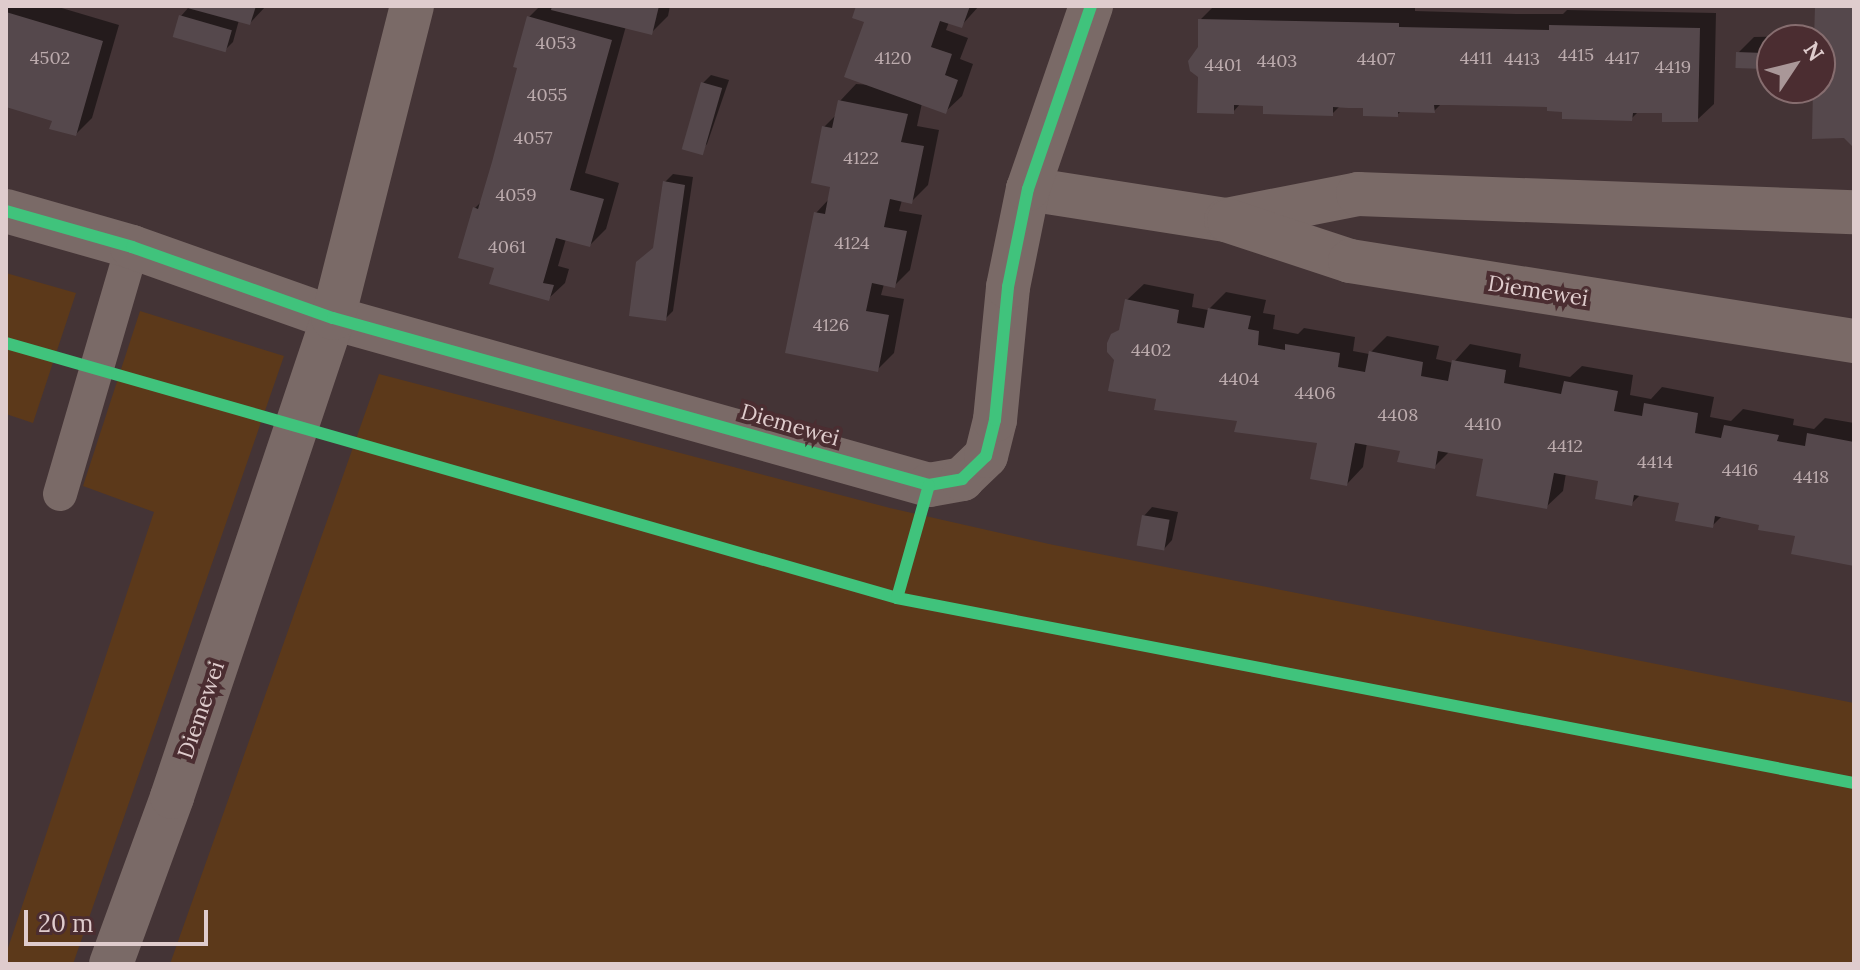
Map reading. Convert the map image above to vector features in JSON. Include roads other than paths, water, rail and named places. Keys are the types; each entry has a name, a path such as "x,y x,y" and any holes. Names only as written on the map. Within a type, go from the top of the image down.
{"street":[{"name":"Diemewei","path":"111,964 172,797 333,318 412,6"},
{"name":"Diemewei","path":"6,211 132,247 333,318 929,485 962,479 986,456 995,420 1008,287 1028,189 1091,6"},
{"name":"Diemewei","path":"1028,189 1226,220 1350,261 1854,341"},
{"name":"Diemewei","path":"1226,220 1358,194 1854,212"}],"lane":[{"path":"60,494 132,247"}]}
